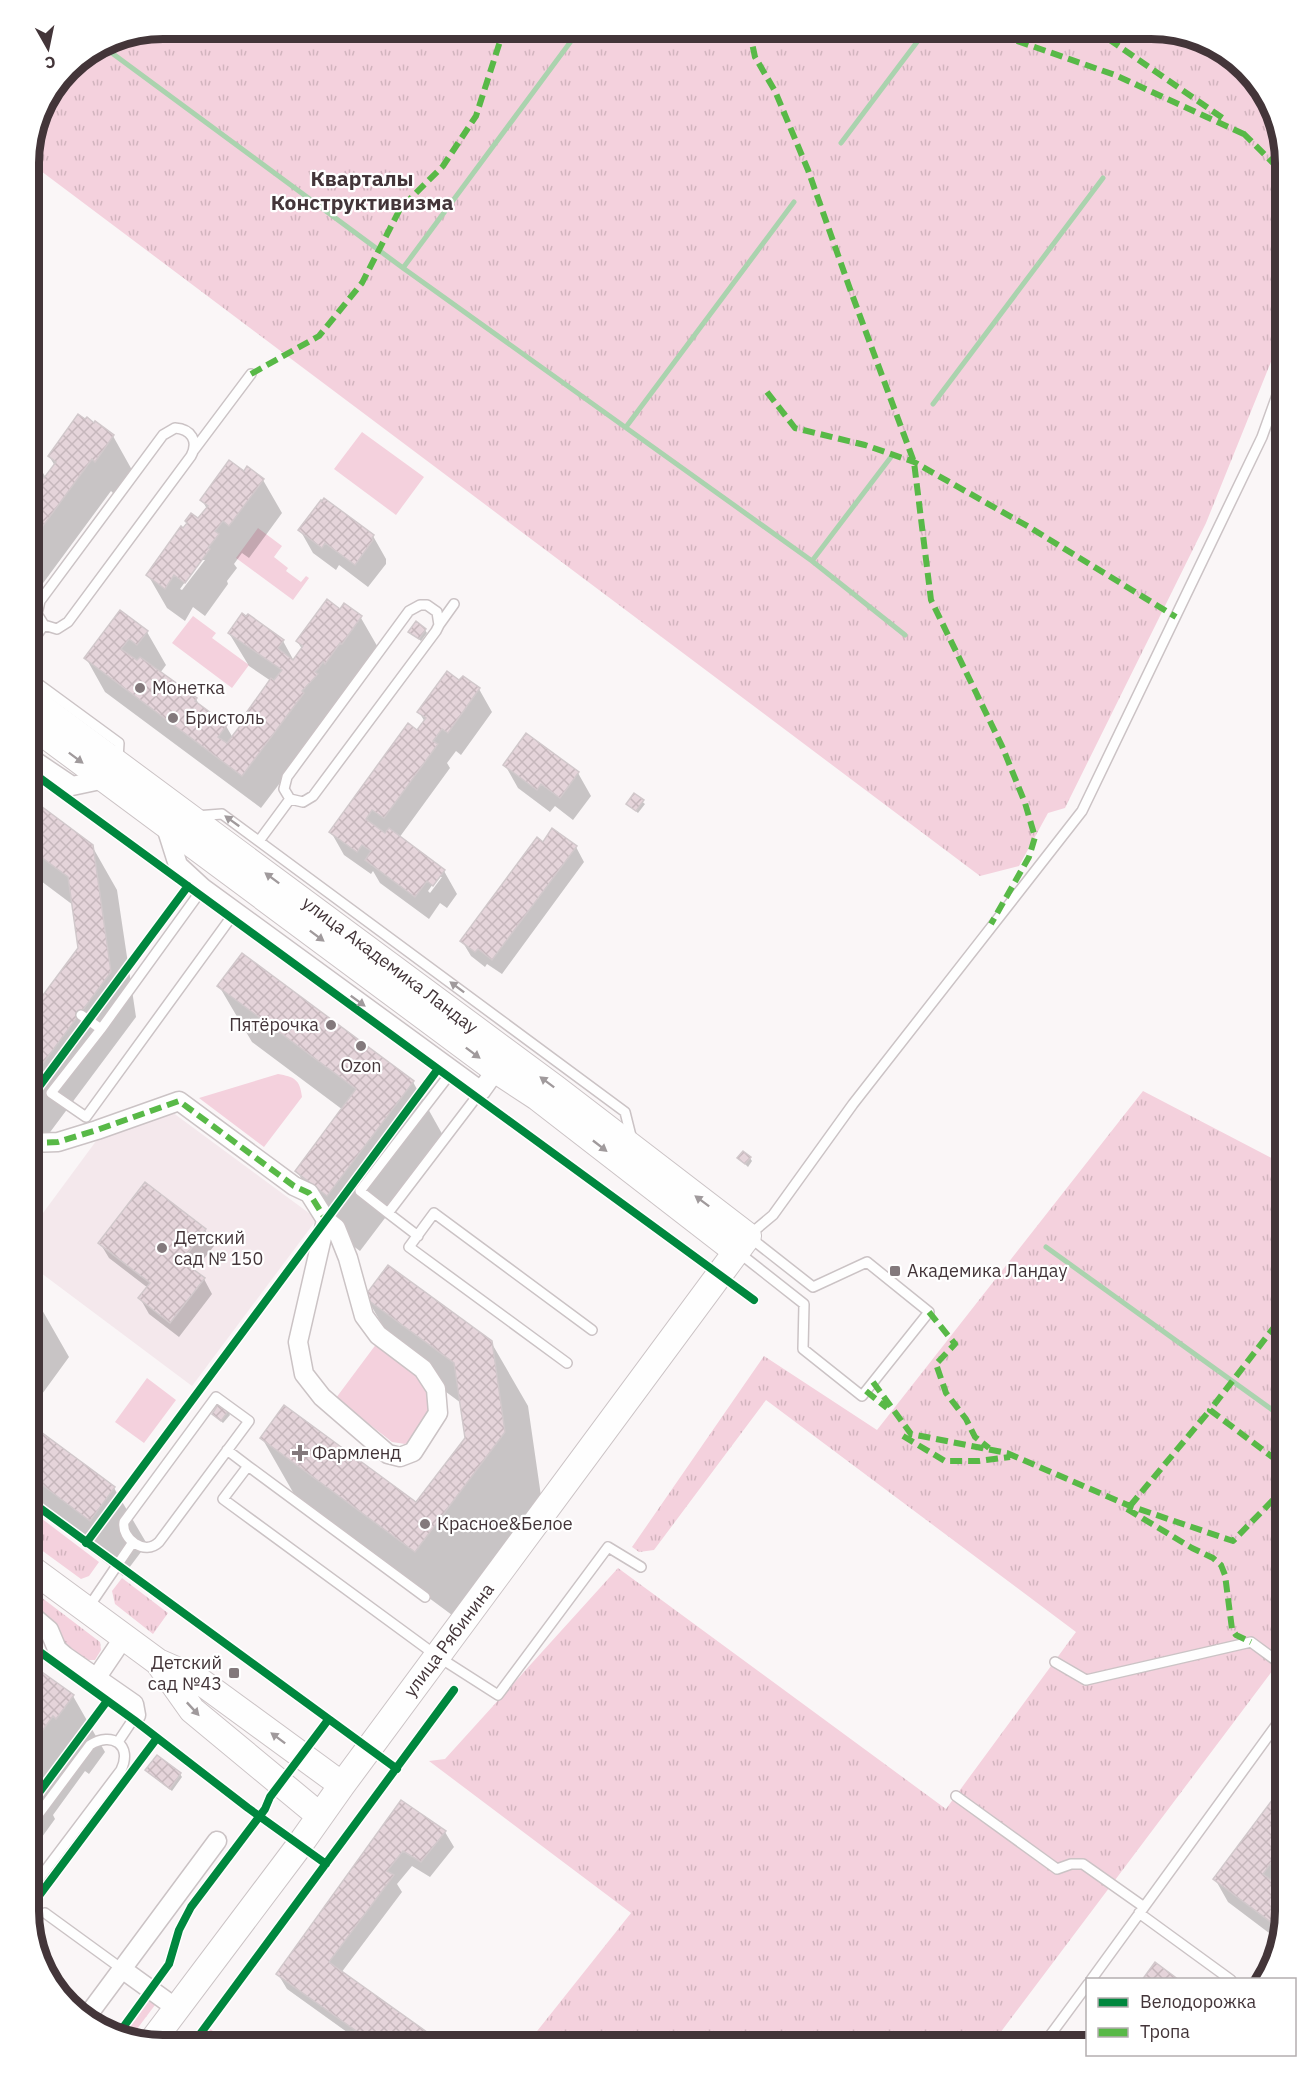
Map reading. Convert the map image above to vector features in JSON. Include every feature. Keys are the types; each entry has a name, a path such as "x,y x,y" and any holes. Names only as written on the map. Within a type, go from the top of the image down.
{"street":[{"name":"улица Академика Ландау","path":"39,707 111,772"},
{"name":"улица Академика Ландау","path":"39,729 111,772 555,1088 633,1149 742,1244"},
{"path":"39,764 72,786 111,772"},
{"name":"улица Академика Ландау","path":"177,820 496,1070 742,1244"},
{"path":"177,820 178,866 203,888 481,1091 496,1070"},
{"path":"39,1143 58,1142 179,1101 294,1186 309,1193 326,1220 336,1228 348,1258 364,1316 378,1335 423,1369 436,1389 438,1413 412,1452 400,1457 388,1454 322,1397 304,1374 298,1342 326,1220"},
{"name":"улица Рябинина","path":"156,2035 742,1244"},
{"path":"39,1575 158,1662 197,1679 342,1785"},
{"path":"39,1622 49,1630 57,1649 134,1704 136,1715"},
{"path":"97,1677 124,1637"},
{"path":"158,1662 192,1710 320,1816"},
{"path":"91,2011 217,1840"},
{"path":"122,1969 176,2008"}],"lane":[{"path":"39,617 44,625 57,629 68,622 250,374"},
{"path":"742,1244 773,1215 852,1104 1082,811 1262,437 1275,402"},
{"path":"39,605 163,435 175,428 188,432 192,437 194,450"},
{"path":"439,625 437,612 427,605 420,605 410,611 287,777 284,789 290,799 303,802 313,796 439,625 454,604"},
{"path":"39,632 44,625"},
{"path":"39,683 119,743 111,772"},
{"path":"259,841 290,799"},
{"path":"177,820 222,814 626,1112 633,1149"},
{"path":"203,888 51,1093 86,1117 235,912"},
{"path":"81,1015 100,1029"},
{"path":"418,1236 360,1191 453,1070"},
{"path":"388,1213 481,1091"},
{"path":"567,1363 410,1247 434,1214 592,1330"},
{"path":"742,1244 813,1287 867,1262 929,1312 862,1396 804,1349 804,1304 742,1244"},
{"path":"216,1397 249,1421 159,1542 148,1548 133,1542 125,1536 124,1522 216,1397"},
{"path":"227,1450 425,1597"},
{"path":"248,1466 224,1499 437,1656 498,1695 608,1547 641,1567"},
{"path":"87,1610 133,1542"},
{"path":"1055,1662 1086,1680 1251,1642 1275,1659"},
{"path":"118,1742 136,1715"},
{"path":"1092,1978 1275,1728"},
{"path":"39,1812 90,1744 100,1738 118,1742 124,1753 124,1762 120,1770 39,1877"},
{"path":"956,1796 1057,1869 1071,1864 1083,1864 1228,1978"},
{"path":"45,1913 122,1969"},
{"path":"1050,2035 1086,1987"}],"shaded area":[{"name":"Детский сад № 150","path":"172,1112 317,1219 192,1386 39,1271 39,1218 102,1133"}],"green space":[{"path":"155,39 1159,39 1176,41 1206,52 1233,70 1254,94 1273,138 1275,155 1275,352 1206,523 1065,808 1048,813 1019,866 980,876 39,170 40,146 48,115 65,87 72,78 78,78 78,72 81,70 115,48"},
{"path":"362,432 424,477 396,515 334,469"},
{"path":"258,528 282,546 274,557 288,568 286,571 301,582 306,576 309,578 293,600 236,558"},
{"path":"193,616 216,633 212,638 249,665 232,688 172,643"},
{"path":"278,1074 295,1080 300,1086 302,1097 264,1147 199,1098"},
{"path":"1143,1091 1275,1160 1275,1667 999,2035 534,2035 631,1913 429,1761 445,1759 618,1568 946,1809 1076,1632 766,1400 654,1550 639,1552 632,1547 764,1356 877,1430"},
{"path":"377,1343 420,1375 429,1389 432,1408 416,1438 405,1444 392,1442 336,1398"},
{"path":"147,1378 176,1400 144,1443 115,1422"},
{"path":"39,1517 99,1562 89,1576 81,1579 39,1548"},
{"path":"122,1578 168,1613 153,1634 115,1604 112,1591"},
{"path":"39,1596 100,1642 101,1650 95,1660 84,1660 67,1650 39,1618"},
{"path":"150,1997 154,2000 155,2005 135,2032 126,2029"},
{"path":"209,2028 218,2035 204,2035"}],"building":[{"path":"78,414 94,423 95,421 114,435 95,462 92,459 39,531 39,475 44,478 56,462 48,456"},
{"path":"229,460 244,471 247,466 264,479 229,526 223,521 215,531 219,534 185,583 174,575 165,589 146,575 181,526 183,528 187,523 185,521 191,513 198,518 208,506 200,500"},
{"path":"324,498 374,535 373,540 355,565 325,543 322,548 298,530"},
{"path":"327,599 340,609 344,603 362,616 342,644 340,643 325,664 323,662 315,672 318,674 302,691 304,693 242,776 84,658 120,610 148,631 137,645 129,639 121,649 137,660 140,657 197,698 195,701 227,725 218,737 227,743 271,678 274,680 282,670 228,633 242,613 246,616 248,614 284,640 278,648 293,660 303,646 296,641"},
{"path":"416,621 426,629 419,639 408,632"},
{"path":"447,671 459,680 463,676 480,688 448,733 442,729 433,741 438,744 384,818 372,810 366,819 385,833 389,828 445,870 433,886 427,881 415,897 365,860 371,851 362,845 357,852 329,832 408,723 417,730 426,718 417,712"},
{"path":"526,733 579,772 560,798 541,784 537,790 503,765"},
{"path":"634,793 644,800 636,811 626,804"},
{"path":"39,804 93,845 111,972 39,1069 39,1001 78,948 68,877 39,855"},
{"path":"552,828 577,846 492,960 478,949 475,952 460,941 537,837 543,842"},
{"path":"242,953 414,1081 327,1196 295,1171 356,1089 217,986"},
{"path":"743,1151 751,1157 745,1164 737,1158"},
{"path":"145,1182 206,1229 182,1261 205,1278 170,1323 138,1298 150,1283 98,1243"},
{"path":"388,1265 492,1341 505,1432 415,1552 260,1438 284,1405 416,1502 465,1438 454,1363 364,1297"},
{"path":"219,1403 229,1410 221,1421 212,1414"},
{"path":"39,1430 115,1487 90,1521 39,1483"},
{"path":"42,1672 74,1695 56,1719 53,1716 39,1735 39,1676"},
{"path":"157,1755 181,1773 170,1789 145,1770"},
{"path":"1275,1796 1275,1858 1263,1874 1275,1883 1274,1925 1213,1879"},
{"path":"401,1800 446,1831 421,1862 403,1851 387,1871 394,1875 329,1962 431,2035 362,2035 276,1974"},
{"path":"1155,1962 1176,1978 1143,1978"}],"waterway":[{"path":"403,268 573,39"},
{"path":"841,143 919,39"},
{"path":"109,51 403,268 812,561 905,635"},
{"path":"933,404 1103,178"},
{"path":"626,427 794,202"},
{"path":"812,561 891,457"},
{"path":"1046,1247 1275,1412"}],"marked path":[{"path":"251,374 319,336 362,283 400,209 443,166 476,116 501,39"},
{"path":"751,39 755,57 775,91 808,170 914,462 931,600 1002,746 1025,803 1035,837 1029,857 991,924"},
{"path":"1012,39 1115,75 1248,136"},
{"path":"1108,39 1224,119"},
{"path":"1243,133 1275,165"},
{"path":"767,392 795,428 865,445 914,462 1029,527 1176,617"},
{"path":"39,1143 58,1142 179,1101 294,1186 309,1193 326,1220"},
{"path":"929,1312 955,1344 936,1364 946,1393 966,1419 975,1437 989,1448"},
{"path":"1275,1326 1210,1410 1275,1459"},
{"path":"873,1382 911,1434 1007,1453 1130,1506 1233,1541 1274,1499 1275,1492"},
{"path":"866,1391 887,1408"},
{"path":"1130,1506 1210,1410"},
{"path":"903,1436 945,1461 979,1461 1010,1457"},
{"path":"1127,1509 1213,1558 1221,1565 1225,1575 1232,1629 1236,1635 1251,1642"}],"cycle path":[{"path":"39,777 754,1300"},
{"path":"39,1087 188,886"},
{"path":"86,1543 438,1069"},
{"path":"39,1507 397,1769"},
{"path":"39,1651 326,1864"},
{"path":"199,2035 454,1690"},
{"path":"39,1793 107,1701"},
{"path":"123,2028 169,1964 179,1930 191,1907 328,1720"},
{"path":"39,1896 157,1738"}],"place":[{"name":"Монетка","path":"140,688"},
{"name":"Бристоль","path":"173,718"},
{"name":"Пятёрочка","path":"331,1025"},
{"name":"Ozon","path":"361,1046"},
{"name":"Детский сад № 150","path":"162,1248"},
{"name":"Академика Ландау","path":"895,1271"},
{"name":"Фармленд","path":"300,1453"},
{"name":"Красное&Белое","path":"425,1524"},
{"name":"Детский сад №43","path":"234,1673"}],"district":[{"name":"Кварталы Конструктивизма","path":"362,191"}]}
